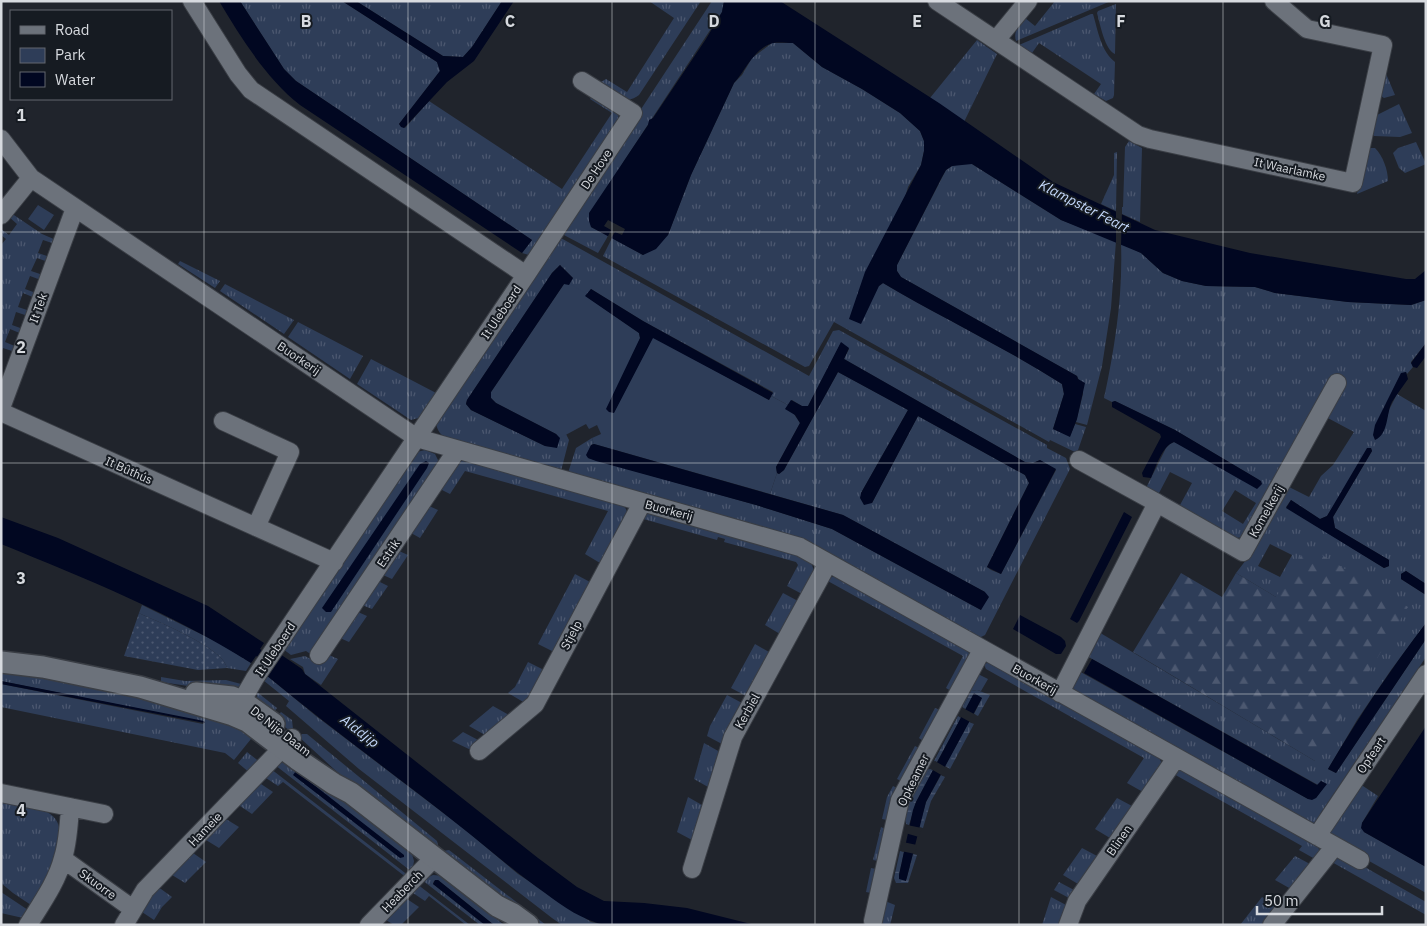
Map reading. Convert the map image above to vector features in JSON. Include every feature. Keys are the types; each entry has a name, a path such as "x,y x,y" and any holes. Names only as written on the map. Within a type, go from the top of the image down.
{"street":[{"name":"It Uleboerd","path":"192,1 238,74 251,90 526,275 237,708"},
{"path":"937,1 996,40 1028,1"},
{"name":"It Waarlamke","path":"996,40 1138,134 1150,139 1353,183 1383,45 1307,29 1274,1"},
{"name":"De Hove","path":"526,275 633,113 582,81"},
{"name":"Buorkerij","path":"1,139 31,178 417,438 800,547 1360,860"},
{"path":"1,215 31,178"},
{"name":"It Tek","path":"1,408 75,208"},
{"name":"Komelkerij","path":"1079,460 1243,552 1337,383"},
{"name":"It Bûthús","path":"1,412 334,562"},
{"path":"223,422 290,452 256,527"},
{"name":"Estrik","path":"319,655 457,450"},
{"name":"Stjelp","path":"479,751 535,704 642,503"},
{"path":"1060,692 1157,503"},
{"name":"Kerbiel","path":"692,869 733,737 828,563"},
{"name":"Opkeamer","path":"873,921 900,800 982,650"},
{"name":"De Nije Daam","path":"1,655 43,667 140,687 232,697 237,708 340,779 351,793 434,858 497,906 514,914 528,925"},
{"name":"De Nije Daam","path":"1,662 43,667"},
{"name":"Opfeart","path":"1317,836 1426,674"},
{"name":"Hameie","path":"124,925 145,890 287,743"},
{"name":"Blinen","path":"1068,925 1077,901 1176,758"},
{"path":"1,793 104,814"},
{"path":"28,925 55,880 63,859 70,807"},
{"path":"1272,925 1334,847"},
{"name":"Heaberch","path":"369,925 434,858"},
{"name":"Skuorre","path":"63,859 133,910"},
{"name":"De Nije Daam","path":"497,906 511,925"}],"green space":[{"path":"240,1 342,1 437,62 440,71 399,124 405,128 429,101 562,189 612,113 590,99 592,96 617,113 619,118 529,255 522,253 532,240 296,81 284,69"},
{"path":"356,1 502,1 472,47 463,57 443,56"},
{"path":"649,1 701,1 639,95 626,100 611,92 601,82 606,79 627,92 674,18"},
{"path":"712,1 724,1 722,12 624,161 591,227 608,236 598,253 562,234 561,231"},
{"path":"1055,1 1111,1 1016,41 1016,31 1025,18 1035,26"},
{"path":"1116,4 1115,54 1108,47 1097,13"},
{"path":"1093,14 1098,34 1106,52 1115,62 1114,95 1113,98 1106,101 1094,94 1101,84 1039,43 1032,53 1019,45"},
{"path":"977,40 997,54 964,122 930,98"},
{"path":"772,43 793,43 822,67 900,113 920,131 924,141 921,165 908,187 879,286 883,283 1062,384 1064,394 1053,429 1070,436 1075,424 1086,427 1077,453 1050,440 1049,442 834,322 809,366 805,367 603,256 612,238 643,255 668,235 691,175 734,83 742,75 752,58"},
{"path":"1384,69 1395,95 1384,98 1381,96"},
{"path":"1399,104 1412,133 1400,137 1374,136 1372,133 1375,116"},
{"path":"1129,141 1142,148 1140,222 1122,214 1125,147"},
{"path":"1416,142 1426,164 1405,173 1399,168 1393,153 1398,148"},
{"path":"1370,148 1375,148 1383,159 1388,181 1357,194 1366,152"},
{"path":"1117,152 1116,211 1101,204 1114,175 1114,153"},
{"path":"961,164 972,164 1061,220 1116,241 1111,308 1102,366 1087,425 1076,422 1083,394 1083,389 1077,376 901,277 897,271 897,265 946,170"},
{"path":"38,205 54,215 44,230 28,219"},
{"path":"11,213 42,234 56,240 55,244 43,240 38,253 50,257 48,262 37,258 31,271 43,275 41,280 30,276 25,289 36,293 35,298 23,293 18,307 30,311 28,316 16,312 12,325 23,329 22,334 10,329 5,342 17,347 15,352 3,348 1,353 1,245 6,239 1,235 1,229 9,235 17,224 8,216"},
{"path":"559,237 809,376 833,331 839,330 1047,445 1047,448 1066,458 1070,469 985,635 977,639 836,557 568,473 576,448 592,438 594,444 591,445 588,458 756,505 832,529 981,610 985,592 843,515 770,494 777,473 779,474 784,470 838,372 908,410 861,493 872,503 918,416 1025,475 1029,483 987,567 991,570 1001,574 1056,470 1040,460 1033,463 1025,462 844,359 849,349 841,343 808,406 802,406 792,400 788,405 771,396 773,392 643,321 591,289 586,296 640,338 606,409 609,412 562,426 569,440 561,471 444,437 437,428 436,418","holes":["560,265 573,278 564,284 557,447 545,446 471,410 466,404 552,273"]},
{"path":"1121,243 1141,253 1163,273 1182,281 1206,286 1255,287 1275,293 1348,302 1411,305 1426,300 1426,343 1411,362 1413,367 1407,374 1406,372 1401,374 1392,392 1386,422 1389,410 1397,394 1426,411 1426,584 1406,571 1401,574 1401,579 1426,595 1426,623 1357,720 1328,769 1336,773 1426,639 1426,657 1320,814 1325,817 1322,822 1313,825 1072,690 1077,670 1308,799 1316,798 1326,784 1321,781 1318,785 1085,655 1097,631 1315,761 1276,597 1236,573 1246,560 1287,486 1309,497 1321,476 1333,465 1354,432 1326,417 1242,537 1237,538 1145,490 1166,448 1174,442 1261,481 1175,430 1115,401 1112,402 1104,398 1112,360 1117,321","holes":["1371,448 1372,451 1333,517 1335,528 1389,560 1389,566 1384,568 1286,507 1291,500 1320,519 1327,516","1170,472 1192,483 1180,505 1159,493","1235,490 1256,503 1243,524 1222,511","1270,544 1292,555 1280,577 1258,566"]},
{"path":"180,261 220,281 215,288 178,264"},
{"path":"225,284 294,320 284,334 220,291"},
{"path":"564,284 570,284 587,294 586,296 639,333 640,338 614,412 653,337 769,400 771,396 788,405 800,423 776,467 777,473 770,494 594,444 592,438 601,434 597,425 589,429 586,424 560,438 556,434 496,403 491,398 491,392"},
{"path":"298,322 363,356 350,379 288,337"},
{"path":"371,359 438,394 422,417 411,420 357,384"},
{"path":"425,450 435,454 440,464 312,655 306,651 291,655 283,649 417,452"},
{"path":"463,460 622,504 628,515 600,563 585,554 608,511 465,471 450,494 440,489 457,462"},
{"path":"429,506 438,510 420,538 411,533"},
{"path":"649,512 800,556 811,562 815,574 802,594 787,586 798,565 796,562 724,542 725,539 718,537 717,540 640,518"},
{"path":"1307,546 1408,607 1315,761 1133,652 1181,573 1222,597 1236,573 1276,597"},
{"path":"399,551 408,555 392,579 383,575"},
{"path":"575,574 590,582 554,652 538,644"},
{"path":"832,577 840,577 968,651 970,656 951,691 946,688 963,656 826,580"},
{"path":"378,581 388,586 372,609 362,605"},
{"path":"783,593 798,601 780,634 765,625"},
{"path":"142,605 221,644 251,663 246,671 227,668 223,660 215,652 203,644 139,613"},
{"path":"358,612 367,616 349,642 340,638"},
{"path":"139,613 203,644 223,660 227,668 198,670 124,656"},
{"path":"755,644 769,652 771,656 746,696 731,688"},
{"path":"326,655 338,659 321,685 305,674 303,667 290,659 305,656 320,664"},
{"path":"528,662 544,670 531,699 525,703 508,693 515,687"},
{"path":"992,663 1159,757 1162,764 1143,792 1127,783 1144,758 986,669 984,664"},
{"path":"1,669 161,700 255,734 234,760 225,753 1,707 1,684 203,724 205,722 1,681"},
{"path":"978,674 988,679 981,691 971,691 963,708 961,702"},
{"path":"266,675 316,716 463,828 518,874 591,922 605,925 562,925 552,918 359,769 286,706 289,701 263,680"},
{"path":"161,677 185,681 226,680 241,684 237,690 202,688 161,682"},
{"path":"977,690 990,695 978,716 974,714 982,698 974,694 966,709 963,708 971,691"},
{"path":"257,692 277,708 271,716 257,700"},
{"path":"727,695 742,703 722,744 707,736 710,726"},
{"path":"493,706 509,715 485,735 469,726"},
{"path":"935,708 940,710 923,741 919,738"},
{"path":"281,712 292,720 293,729 290,731 275,719"},
{"path":"958,716 961,718 937,762 934,761"},
{"path":"969,722 974,724 950,769 945,766"},
{"path":"463,732 480,741 471,750 452,741"},
{"path":"302,734 307,734 437,841 438,846 435,850 335,770 299,737"},
{"path":"704,743 720,752 711,786 708,787 694,779"},
{"path":"915,746 919,748 901,781 897,779"},
{"path":"247,752 260,762 250,773 238,763"},
{"path":"287,762 322,781 411,851 414,861 412,872 275,765"},
{"path":"271,769 409,876 407,878 283,782 278,786 266,778 266,774"},
{"path":"930,769 912,800 905,823 902,819 906,803 924,770"},
{"path":"930,769 933,770 916,802 909,825 906,824 906,817 911,802"},
{"path":"1184,770 1318,846 1320,854 1315,859 1299,850 1302,846 1172,773"},
{"path":"941,775 945,777 931,801 923,828 919,827 926,802"},
{"path":"1357,782 1378,796 1362,823 1364,832 1426,867 1426,893 1362,857 1335,839 1331,833 1330,826"},
{"path":"257,784 261,784 273,792 252,814 240,806 240,802"},
{"path":"893,786 897,788 887,820 882,819 887,797"},
{"path":"688,797 702,805 704,809 695,838 692,840 677,832"},
{"path":"1117,798 1132,806 1110,838 1095,829"},
{"path":"1,801 30,806 47,812 56,820 60,830 56,857 31,905 1,883"},
{"path":"226,819 239,827 219,848 206,840 206,837"},
{"path":"881,827 885,829 878,861 873,860"},
{"path":"1082,848 1097,856 1098,860 1082,883 1078,884 1063,875"},
{"path":"449,850 546,925 536,925 440,854 443,851"},
{"path":"900,851 904,852 899,875 906,881 913,854 917,855 908,883 896,883 894,878"},
{"path":"190,853 206,862 185,883 172,875 172,872"},
{"path":"1295,856 1310,864 1291,889 1275,880"},
{"path":"1337,858 1349,858 1426,902 1426,915 1330,861"},
{"path":"871,868 876,869 871,893 866,892"},
{"path":"433,875 444,876 504,925 494,925 438,880 434,881 433,884 485,925 480,925 422,880"},
{"path":"1059,882 1074,890 1075,893 1072,897 1069,898 1054,890"},
{"path":"417,884 470,925 466,925 429,896 425,901 413,893 413,889"},
{"path":"156,889 161,889 172,897 162,907 154,920 142,912 141,909"},
{"path":"1,892 28,910 23,918 1,913"},
{"path":"1051,897 1066,905 1068,909 1062,925 1042,925"},
{"path":"1262,897 1277,905 1265,925 1240,925"},
{"path":"403,899 407,899 419,907 401,925 394,925 386,920"},
{"path":"885,901 895,905 890,925 878,925"}],"water":[{"path":"219,1 240,1 284,69 296,81 532,240 522,253 300,105 265,70 245,43"},
{"path":"342,1 356,1 443,56 463,57 472,47 502,1 514,1 474,61 447,82 404,128 399,124 440,71 437,62"},
{"name":"Klampster Feart","path":"724,1 780,1 939,103 1053,182 1155,230 1250,253 1406,279 1415,279 1426,270 1426,300 1411,305 1348,302 1275,293 1255,287 1206,286 1182,281 1163,273 1141,253 1061,220 972,164 952,166 946,170 942,177 897,265 897,271 901,277 1077,376 1078,379 1085,383 1077,419 1070,437 1053,429 1064,394 1062,384 883,283 879,286 861,324 849,319 865,272 921,165 924,141 920,131 900,113 822,67 793,43 773,43 766,46 755,54 734,83 691,175 668,235 656,249 643,255 591,227 589,213 648,125 649,120 653,118 706,39 722,12"},
{"path":"560,265 573,278 569,285 564,284 491,392 491,398 496,403 556,434 560,438 557,448 545,446 471,410 466,404 552,273"},
{"path":"591,289 643,321 773,393 769,400 653,338 614,413 609,412 606,409 640,338 639,333 585,296"},
{"path":"841,342 849,348 844,359 1025,462 1033,463 1040,460 1056,469 1001,574 987,567 1029,483 1025,475 918,416 872,503 864,505 860,498 861,493 908,410 838,372 784,470 779,474 777,473 776,467 800,423 795,415 785,409 791,400 802,406 808,406"},
{"path":"1426,343 1426,356 1417,368 1413,367 1411,363"},
{"path":"1406,372 1408,379 1392,402 1383,433 1375,440 1373,435 1375,425 1401,373"},
{"path":"1115,401 1175,430 1261,481 1262,484 1257,489 1174,442 1163,452 1151,478 1143,477 1142,473 1161,437 1160,434 1112,407 1112,402"},
{"path":"594,444 843,515 985,592 989,597 981,610 832,529 756,505 588,458 586,455 591,445"},
{"path":"1367,448 1371,448 1372,451 1333,517 1335,528 1389,560 1389,566 1384,568 1286,508 1291,500 1320,519 1327,516"},
{"path":"426,461 429,463 427,468 331,612 326,612 322,608 420,464"},
{"path":"1124,512 1132,517 1077,623 1070,619"},
{"name":"Alddjip","path":"1,517 58,538 208,606 264,643 260,649 276,660 280,654 302,669 305,674 577,887 604,901 687,908 755,925 605,925 589,920 574,912 524,877 266,675 272,666 256,656 251,663 191,629 129,598 1,544"},
{"path":"1406,571 1426,584 1426,595 1401,579 1401,574"},
{"path":"1020,615 1061,637 1065,641 1066,646 1061,654 1056,654 1013,629"},
{"path":"1426,623 1426,639 1336,773 1328,769 1375,694"},
{"path":"1092,659 1317,785 1321,781 1327,784 1316,798 1308,799 1084,673"},
{"path":"1,681 204,721 205,723 1,684"},
{"path":"974,693 982,698 926,802 906,881 899,879 916,802"},
{"path":"1426,726 1426,867 1364,832 1361,828 1362,823"},
{"path":"296,771 404,855 404,857 400,858 293,775"},
{"path":"435,880 438,880 494,925 485,925 433,884"}],"pier":[{"path":"1116,208 1122,211 1121,246 1116,243"},
{"path":"608,220 625,229 622,235 615,232 610,240 607,238 611,230 604,226"},
{"path":"963,708 976,715 972,723 959,716"},
{"path":"935,761 947,768 943,776 931,769"},
{"path":"907,825 922,828 919,837 905,833"},
{"path":"903,842 917,845 915,854 901,851"}]}
